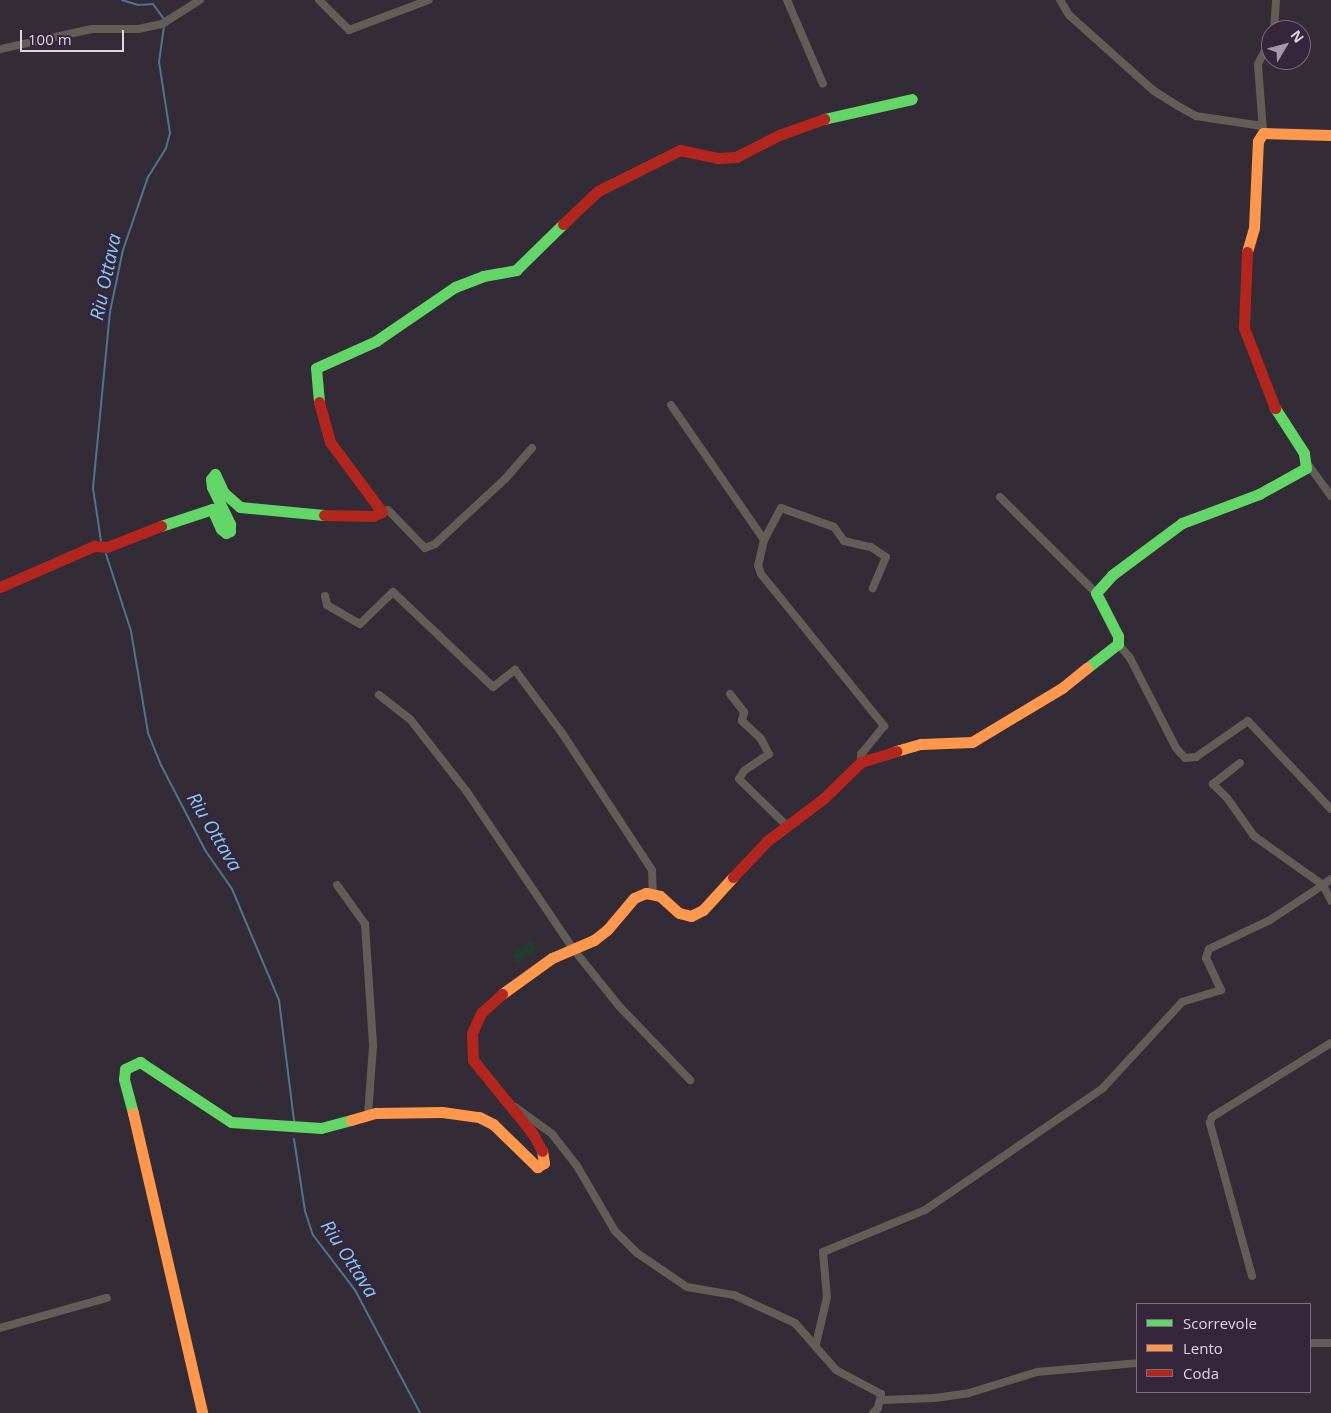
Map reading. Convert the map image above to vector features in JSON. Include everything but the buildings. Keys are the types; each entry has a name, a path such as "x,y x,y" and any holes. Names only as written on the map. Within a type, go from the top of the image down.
{"street":[{"path":"0,49 92,30 138,29 162,24 200,0"},
{"path":"319,0 348,30 429,0"},
{"path":"787,0 823,84"},
{"path":"1060,0 1069,15 1154,91 1196,116 1263,130 1331,135"},
{"path":"1275,20 1276,0"},
{"path":"1261,58 1258,64 1263,130 1258,141 1254,228 1246,257 1244,328 1263,387 1307,463 1331,496"},
{"path":"382,512 330,442 319,405 316,368 376,341 455,287 484,276 516,270 598,191 680,150 717,158 736,157 778,135 830,117 912,99"},
{"path":"670,405 764,540"},
{"path":"0,586 94,546 107,547 129,540 148,530 212,509 221,529 226,533 230,532 230,524 212,487 211,479 215,474 224,493 240,507 304,514 373,516 388,510 425,548 435,544 505,479 532,448"},
{"path":"1096,593 1112,575 1182,524 1259,494 1306,468 1307,463"},
{"path":"1000,497 1096,593 1118,644 1130,658 1176,748 1185,758 1196,757 1248,721 1331,809"},
{"path":"860,762 862,754 884,726 761,574 758,565 764,540 781,508 834,527 844,541 871,547 886,557 873,588"},
{"path":"325,596 327,605 360,624 393,592 492,687 515,670 561,730 652,870 653,894"},
{"path":"882,1400 875,1389 836,1370 821,1355 816,1344 795,1323 734,1295 687,1287 637,1253 615,1231 577,1166 552,1134 511,1105 492,1087 474,1060 472,1032 481,1013 498,997 552,958 574,950 606,930 634,898 653,894 660,896 679,913 691,916 703,910 767,841 824,798 860,762 922,744 972,742 1062,688 1118,644"},
{"path":"730,694 744,712 742,721 768,749 769,754 744,771 739,779 786,825"},
{"path":"379,695 410,719 467,792 574,950 621,1009 690,1080"},
{"path":"1240,764 1213,784 1227,798 1254,836 1323,885 1331,900"},
{"path":"816,1344 827,1297 823,1252 925,1210 1103,1088 1182,1002 1221,990 1206,958 1209,949 1270,920 1331,879"},
{"path":"337,885 365,924 373,1046 368,1115"},
{"path":"1252,1276 1210,1123 1212,1117 1331,1043"},
{"path":"202,1413 157,1208 124,1079 125,1069 140,1062 148,1066 231,1122 321,1128 368,1115 442,1112 479,1117 493,1124 537,1167 542,1167 544,1163 542,1152 511,1105"},
{"path":"0,1328 107,1298"},
{"path":"1311,1343 1331,1343"},
{"path":"882,1400 935,1398 968,1393 1037,1372 1136,1364"},
{"path":"873,1413 882,1400"}],"green space":[{"path":"530,940 537,949 518,964 511,956"}],"waterway":[{"name":"Riu Ottava","path":"122,0 138,5 153,4 164,19"},
{"name":"Riu Ottava","path":"101,541 93,488 110,312 123,250 148,177 166,148 170,133 159,62 164,28"},
{"name":"Riu Ottava","path":"106,554 131,631 148,733 161,765 205,850 232,889 279,1000 294,1121"},
{"name":"Riu Ottava","path":"294,1139 305,1211 313,1235 355,1290 420,1413"}],"traffic: fast":[{"path":"824,119 912,99"},
{"path":"319,402 316,368 376,341 455,287 483,276 516,270 563,224"},
{"path":"1087,668 1118,644 1118,636 1096,593 1112,575 1182,523 1259,494 1306,468 1304,453 1275,408"},
{"path":"161,526 212,509 221,529 226,533 230,531 230,524 212,487 211,479 215,474 224,493 240,507 324,515"},
{"path":"133,1113 124,1079 125,1069 140,1062 231,1122 321,1128 351,1120"}],"traffic: slow":[{"path":"1247,252 1254,228 1258,141 1263,133 1331,135"},
{"path":"896,751 921,744 972,742 1062,688 1087,668"},
{"path":"502,994 552,958 594,940 607,930 634,898 646,893 660,896 679,913 691,916 703,910 733,877"},
{"path":"351,1120 376,1113 442,1112 479,1117 493,1124 537,1167 544,1163 542,1151"},
{"path":"133,1113 202,1413"}],"traffic: jam":[{"path":"563,224 598,191 680,150 717,158 736,157 779,135 824,119"},
{"path":"1247,252 1244,328 1275,408"},
{"path":"319,402 330,442 382,512 373,516 324,515"},
{"path":"0,587 94,546 107,547 161,526"},
{"path":"733,877 767,841 824,798 861,762 896,751"},
{"path":"502,994 481,1013 472,1033 473,1060 533,1134 542,1151"}]}
